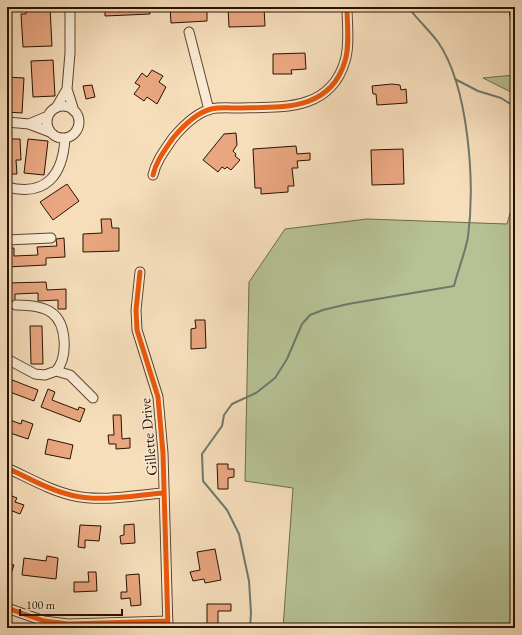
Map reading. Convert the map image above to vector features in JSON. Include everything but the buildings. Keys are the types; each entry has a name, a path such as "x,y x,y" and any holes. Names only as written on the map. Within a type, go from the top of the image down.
{"street":[{"path":"7,122 29,124 50,132 57,137 65,138 73,134 78,128 78,119 74,111 68,88 70,7"},
{"path":"153,175 155,167 176,135 191,120 209,110 297,105 318,98 336,80 345,61 347,50 347,7"},
{"path":"189,32 209,110"},
{"path":"29,124 48,116 56,108 68,88"},
{"path":"56,108 64,106 74,111"},
{"path":"48,116 47,124 50,132"},
{"path":"7,187 35,189 48,183 60,163 65,138"},
{"path":"7,240 51,238"},
{"name":"Gillette Drive","path":"140,272 136,318 141,346 158,397 163,453 168,624"},
{"path":"7,359 35,374 50,374 56,371 60,366 64,347 63,334 59,321 49,311 30,306 16,305"},
{"path":"56,371 70,375 93,398"},
{"path":"7,468 48,487 77,496 100,498 164,493"},
{"path":"7,608 43,624 168,624"}],"green space":[{"path":"515,75 515,94 483,78"},
{"path":"515,196 515,628 283,628 293,488 245,481 249,282 285,229 367,219 507,224"}],"waterway":[{"path":"250,628 251,613 249,581 239,534 227,510 203,481 202,454 222,426 224,415 232,404 256,393 275,378 287,359 302,324 310,315 348,304 454,286 467,243 471,190 470,163 463,109 457,84 448,61 438,42 408,7"},
{"path":"455,79 478,91 501,98 515,107"}],"cycle path":[{"path":"153,175 159,160 173,138 190,120 205,111 218,108 287,106 316,98 328,90 338,78 347,55 347,7"},
{"path":"140,272 136,310 137,330 158,397 163,453 168,628"},
{"path":"7,468 49,488 66,494 86,498 120,498 164,493"},
{"path":"7,608 44,621 68,624 168,621"}]}
